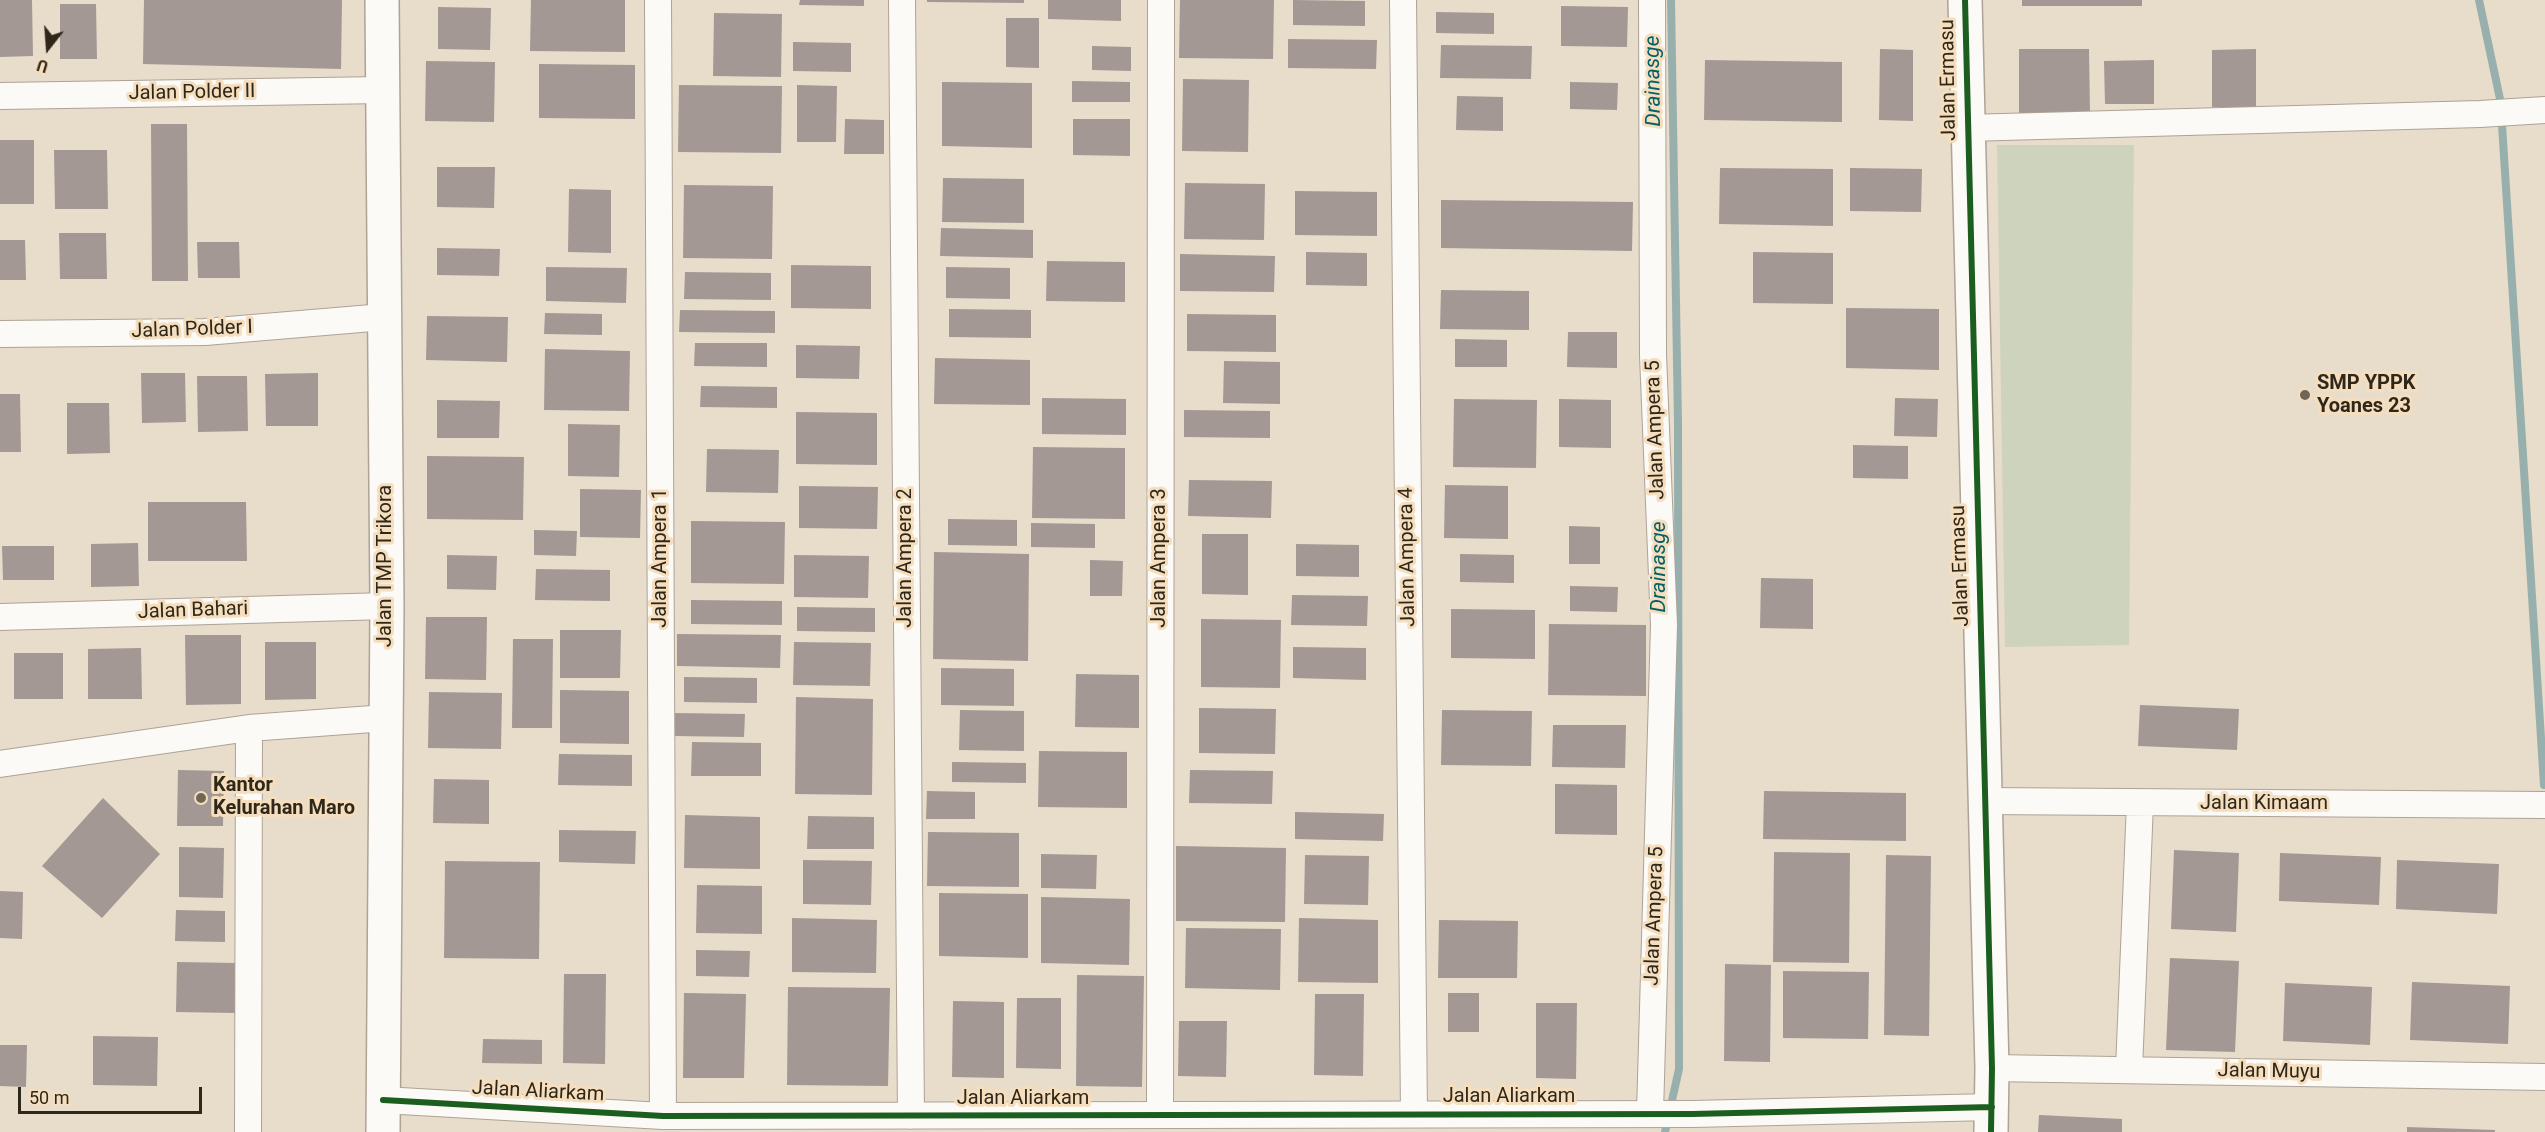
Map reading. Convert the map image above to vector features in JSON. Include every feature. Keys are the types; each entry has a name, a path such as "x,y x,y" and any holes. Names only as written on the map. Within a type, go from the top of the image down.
{"main road":[{"name":"Jalan TMP Trikora","path":"382,0 387,606 383,1132"},
{"name":"Jalan Ermasu","path":"1965,0 1966,128 1992,1119"}],"street":[{"name":"Jalan Ampera 1","path":"658,0 663,1116"},
{"name":"Jalan Ampera 2","path":"902,0 910,1116"},
{"name":"Jalan Ampera 3","path":"1160,1115 1161,0"},
{"name":"Jalan Ampera 4","path":"1403,0 1414,1114"},
{"name":"Jalan Ampera 5","path":"1652,0 1653,355 1664,625 1656,1113"},
{"name":"Jalan Polder II","path":"0,96 384,90"},
{"path":"1966,128 2545,110"},
{"name":"Jalan Polder I","path":"0,334 205,332 384,317"},
{"name":"Jalan Bahari","path":"0,617 387,606"},
{"path":"0,764 249,728 386,718"},
{"path":"248,1132 249,728"},
{"name":"Jalan Kimaam","path":"1984,801 2545,805"},
{"path":"2129,1069 2140,803"},
{"name":"Jalan Muyu","path":"1992,1068 2545,1077"},
{"name":"Jalan Aliarkam","path":"383,1100 614,1122 663,1116 1656,1113 1992,1119"}],"green space":[{"path":"1997,145 2134,145 2129,645 2005,647"}],"building":[{"path":"0,0 32,0 33,56 0,57"},
{"path":"144,0 342,0 341,69 143,64"},
{"path":"531,0 625,0 625,52 530,51"},
{"path":"800,0 864,0 864,6 799,5"},
{"path":"927,0 1024,0 1024,3 927,2"},
{"path":"1048,0 1121,0 1121,21 1048,19"},
{"path":"1180,0 1274,0 1273,59 1179,58"},
{"path":"1293,0 1365,1 1365,26 1293,25"},
{"path":"2022,0 2142,0 2142,6 2022,6"},
{"path":"60,4 96,4 97,59 60,59"},
{"path":"1561,6 1628,7 1627,47 1561,46"},
{"path":"438,7 491,8 490,50 438,49"},
{"path":"1436,12 1494,13 1494,34 1436,33"},
{"path":"714,13 782,14 781,77 713,76"},
{"path":"1006,18 1039,18 1039,68 1006,67"},
{"path":"1288,39 1377,40 1376,69 1288,68"},
{"path":"793,42 851,43 851,72 793,71"},
{"path":"1441,45 1532,46 1531,79 1440,78"},
{"path":"1092,46 1131,47 1131,71 1092,70"},
{"path":"1880,49 1913,50 1913,121 1879,120"},
{"path":"2019,49 2089,49 2090,113 2019,113"},
{"path":"2256,49 2256,107 2212,107 2212,50"},
{"path":"1705,60 1842,62 1842,122 1704,120"},
{"path":"2154,60 2154,104 2105,104 2104,61"},
{"path":"426,61 495,62 494,122 425,121"},
{"path":"539,64 635,65 635,119 539,118"},
{"path":"1183,79 1249,80 1248,152 1182,151"},
{"path":"1072,81 1130,82 1130,102 1072,102"},
{"path":"942,82 1032,83 1032,148 942,146"},
{"path":"1570,82 1618,83 1617,110 1570,109"},
{"path":"679,85 782,86 781,153 678,152"},
{"path":"797,85 837,86 836,142 797,142"},
{"path":"1457,96 1503,97 1503,131 1456,130"},
{"path":"845,119 884,120 884,154 844,154"},
{"path":"1073,119 1130,119 1130,156 1073,155"},
{"path":"151,124 187,124 188,281 152,281"},
{"path":"0,140 34,140 34,204 0,204"},
{"path":"54,150 107,150 108,209 55,209"},
{"path":"437,167 495,167 494,208 437,207"},
{"path":"1720,168 1833,169 1833,226 1719,224"},
{"path":"1850,168 1922,169 1921,212 1850,211"},
{"path":"943,178 1024,179 1024,223 942,222"},
{"path":"1185,183 1265,184 1264,240 1184,239"},
{"path":"684,185 773,186 772,259 683,258"},
{"path":"569,189 611,190 611,253 568,252"},
{"path":"1295,191 1377,192 1377,236 1295,235"},
{"path":"1441,200 1633,202 1632,251 1441,248"},
{"path":"941,228 1033,230 1033,258 940,256"},
{"path":"59,233 106,233 107,279 60,279"},
{"path":"0,240 25,240 26,280 0,280"},
{"path":"197,242 239,242 240,278 198,278"},
{"path":"437,248 500,249 499,276 437,275"},
{"path":"1306,252 1367,253 1367,286 1306,285"},
{"path":"1753,252 1833,253 1833,304 1753,303"},
{"path":"1180,254 1275,256 1274,292 1180,291"},
{"path":"1047,261 1125,262 1125,302 1046,301"},
{"path":"791,265 871,266 871,309 791,308"},
{"path":"546,267 627,268 626,303 546,301"},
{"path":"946,267 1010,268 1010,299 946,298"},
{"path":"685,272 771,273 771,300 684,299"},
{"path":"1441,290 1529,291 1529,330 1440,329"},
{"path":"1846,308 1939,309 1939,370 1846,368"},
{"path":"949,309 1031,310 1031,338 949,337"},
{"path":"680,310 775,311 775,333 679,332"},
{"path":"545,313 602,314 602,335 544,334"},
{"path":"1187,314 1276,315 1276,352 1187,351"},
{"path":"427,316 508,317 507,362 426,360"},
{"path":"1568,332 1617,332 1617,368 1567,367"},
{"path":"1455,339 1507,340 1507,367 1455,367"},
{"path":"695,343 767,343 767,367 694,366"},
{"path":"796,345 860,346 859,379 796,378"},
{"path":"545,349 630,351 629,411 544,410"},
{"path":"935,358 1030,360 1030,405 934,404"},
{"path":"1224,361 1280,362 1280,404 1223,403"},
{"path":"141,373 185,373 186,422 142,423"},
{"path":"318,373 318,426 266,426 265,374"},
{"path":"197,376 247,376 248,431 198,432"},
{"path":"701,386 777,387 777,408 700,407"},
{"path":"0,394 20,394 21,452 0,452"},
{"path":"1042,398 1126,399 1126,435 1042,434"},
{"path":"1895,398 1938,399 1937,437 1894,436"},
{"path":"1454,399 1537,400 1536,468 1453,467"},
{"path":"1559,399 1611,400 1611,448 1559,447"},
{"path":"437,400 500,401 499,438 437,438"},
{"path":"67,403 109,403 110,453 67,454"},
{"path":"1184,410 1270,411 1270,438 1184,437"},
{"path":"796,412 877,413 877,465 796,464"},
{"path":"568,424 620,425 619,477 568,476"},
{"path":"1853,445 1908,446 1908,479 1853,478"},
{"path":"1033,447 1125,448 1125,519 1032,518"},
{"path":"707,449 779,450 778,493 706,492"},
{"path":"427,456 524,457 523,520 427,519"},
{"path":"1189,480 1272,481 1271,518 1188,516"},
{"path":"1445,485 1508,486 1508,539 1444,538"},
{"path":"799,486 878,487 877,529 799,528"},
{"path":"580,489 641,490 640,538 580,537"},
{"path":"148,502 246,502 247,561 148,561"},
{"path":"948,519 1017,520 1017,546 948,545"},
{"path":"691,521 785,522 784,584 691,583"},
{"path":"1031,523 1095,524 1095,548 1031,547"},
{"path":"1569,526 1600,527 1600,564 1569,564"},
{"path":"534,530 577,531 576,556 534,555"},
{"path":"1202,534 1248,534 1248,595 1202,594"},
{"path":"138,543 139,586 91,587 91,544"},
{"path":"1296,544 1359,545 1359,577 1296,576"},
{"path":"2,546 54,546 54,580 3,580"},
{"path":"934,552 1029,554 1028,661 933,659"},
{"path":"1460,554 1514,555 1514,583 1460,582"},
{"path":"447,555 497,556 496,590 447,589"},
{"path":"794,555 869,556 868,598 794,597"},
{"path":"1090,560 1123,561 1122,596 1090,596"},
{"path":"536,569 610,570 610,601 535,600"},
{"path":"1761,578 1813,579 1813,629 1760,628"},
{"path":"1570,586 1618,587 1617,612 1570,611"},
{"path":"1292,595 1368,596 1367,626 1291,625"},
{"path":"691,600 782,601 782,625 691,624"},
{"path":"797,607 875,608 875,632 797,631"},
{"path":"1451,609 1535,610 1535,659 1451,658"},
{"path":"426,617 487,617 486,680 425,679"},
{"path":"1201,619 1281,620 1280,688 1201,687"},
{"path":"1549,624 1646,625 1646,696 1548,695"},
{"path":"560,630 621,630 620,678 560,678"},
{"path":"677,634 781,635 780,668 677,666"},
{"path":"185,635 241,635 241,704 186,705"},
{"path":"513,639 553,639 552,728 512,728"},
{"path":"265,642 316,642 316,699 265,700"},
{"path":"794,642 871,643 870,686 793,685"},
{"path":"1293,647 1366,648 1366,680 1293,678"},
{"path":"141,648 142,699 88,699 88,649"},
{"path":"14,653 63,653 63,699 14,699"},
{"path":"941,668 1014,669 1014,706 941,705"},
{"path":"1076,674 1139,675 1139,728 1075,727"},
{"path":"684,677 757,678 757,703 684,702"},
{"path":"560,690 629,691 629,744 560,743"},
{"path":"429,692 502,693 501,749 428,748"},
{"path":"796,697 873,699 872,795 795,794"},
{"path":"2140,705 2239,709 2237,750 2138,746"},
{"path":"1199,708 1276,709 1275,754 1199,753"},
{"path":"960,710 1024,711 1024,751 959,750"},
{"path":"1442,710 1532,711 1531,766 1441,765"},
{"path":"674,713 745,714 744,737 674,736"},
{"path":"1553,725 1626,725 1625,768 1552,767"},
{"path":"692,742 761,743 761,776 691,776"},
{"path":"1039,751 1127,752 1127,808 1038,807"},
{"path":"559,754 632,755 632,786 558,785"},
{"path":"952,762 1026,763 1026,783 952,782"},
{"name":"Kantor Kelurahan Maro","path":"178,770 224,771 223,826 177,826"},
{"path":"1190,770 1273,771 1272,804 1189,803"},
{"path":"434,779 489,780 489,824 433,823"},
{"path":"1555,784 1617,785 1617,835 1555,834"},
{"path":"927,791 975,792 975,819 926,819"},
{"path":"1764,791 1906,793 1906,841 1763,839"},
{"path":"103,798 160,854 102,918 42,866"},
{"path":"1295,812 1384,814 1383,841 1295,839"},
{"path":"685,815 760,817 760,869 684,868"},
{"path":"808,816 874,817 874,849 807,849"},
{"path":"559,830 636,831 635,864 559,862"},
{"path":"928,832 1019,833 1019,887 927,886"},
{"path":"1176,846 1286,848 1285,922 1176,921"},
{"path":"179,847 224,848 223,898 179,897"},
{"path":"2174,850 2239,853 2236,932 2171,929"},
{"path":"1774,852 1850,853 1849,963 1773,962"},
{"path":"2280,853 2381,857 2379,905 2279,901"},
{"path":"1041,854 1097,855 1096,889 1041,888"},
{"path":"1305,855 1369,856 1368,905 1304,904"},
{"path":"1886,855 1931,856 1929,1036 1884,1035"},
{"path":"803,860 872,861 871,905 803,904"},
{"path":"2397,860 2499,864 2497,914 2396,909"},
{"path":"445,861 540,862 539,959 444,958"},
{"path":"697,885 762,886 762,934 696,933"},
{"path":"0,891 23,892 22,939 0,938"},
{"path":"939,893 1028,894 1028,958 939,956"},
{"path":"1041,897 1130,899 1129,965 1041,963"},
{"path":"176,910 225,911 225,942 175,941"},
{"path":"792,918 877,920 876,973 792,972"},
{"path":"1299,918 1378,920 1378,983 1298,982"},
{"path":"1439,920 1518,921 1517,978 1438,978"},
{"path":"1186,928 1281,929 1280,990 1185,988"},
{"path":"696,950 750,951 749,977 696,976"},
{"path":"2170,958 2239,961 2235,1052 2166,1050"},
{"path":"177,962 235,963 235,1013 176,1012"},
{"path":"1725,964 1771,965 1770,1062 1724,1061"},
{"path":"1783,971 1869,972 1868,1039 1783,1038"},
{"path":"564,974 606,974 605,1064 563,1063"},
{"path":"1077,975 1144,976 1142,1087 1076,1086"},
{"path":"2412,982 2510,986 2508,1044 2410,1040"},
{"path":"2285,983 2372,987 2370,1045 2283,1041"},
{"path":"788,987 890,988 888,1086 787,1085"},
{"path":"684,993 746,994 744,1078 683,1078"},
{"path":"1448,993 1479,993 1479,1032 1448,1032"},
{"path":"1315,994 1364,994 1363,1076 1314,1075"},
{"path":"1017,998 1061,998 1061,1069 1016,1068"},
{"path":"953,1001 1004,1002 1004,1078 952,1077"},
{"path":"1536,1003 1577,1003 1576,1079 1536,1078"},
{"path":"1179,1021 1227,1021 1226,1077 1178,1076"},
{"path":"93,1036 158,1037 157,1086 93,1085"},
{"path":"483,1039 542,1040 542,1064 482,1063"},
{"path":"0,1045 27,1045 26,1087 0,1086"},
{"path":"2039,1115 2122,1119 2122,1132 2038,1132"},
{"path":"2407,1127 2495,1130 2495,1132 2407,1132"}],"waterway":[{"name":"Drainasge","path":"1665,1132 1679,1069 1678,423 1671,0"},
{"path":"2479,0 2500,99"},
{"path":"2502,125 2544,785"}],"cycle path":[{"path":"1965,0 1992,1068 1991,1132"},
{"path":"383,1100 663,1116 1692,1114 1992,1107"}],"place":[{"name":"SMP YPPK Yoanes 23","path":"2305,395"},
{"name":"Kantor Kelurahan Maro","path":"201,798"}]}
